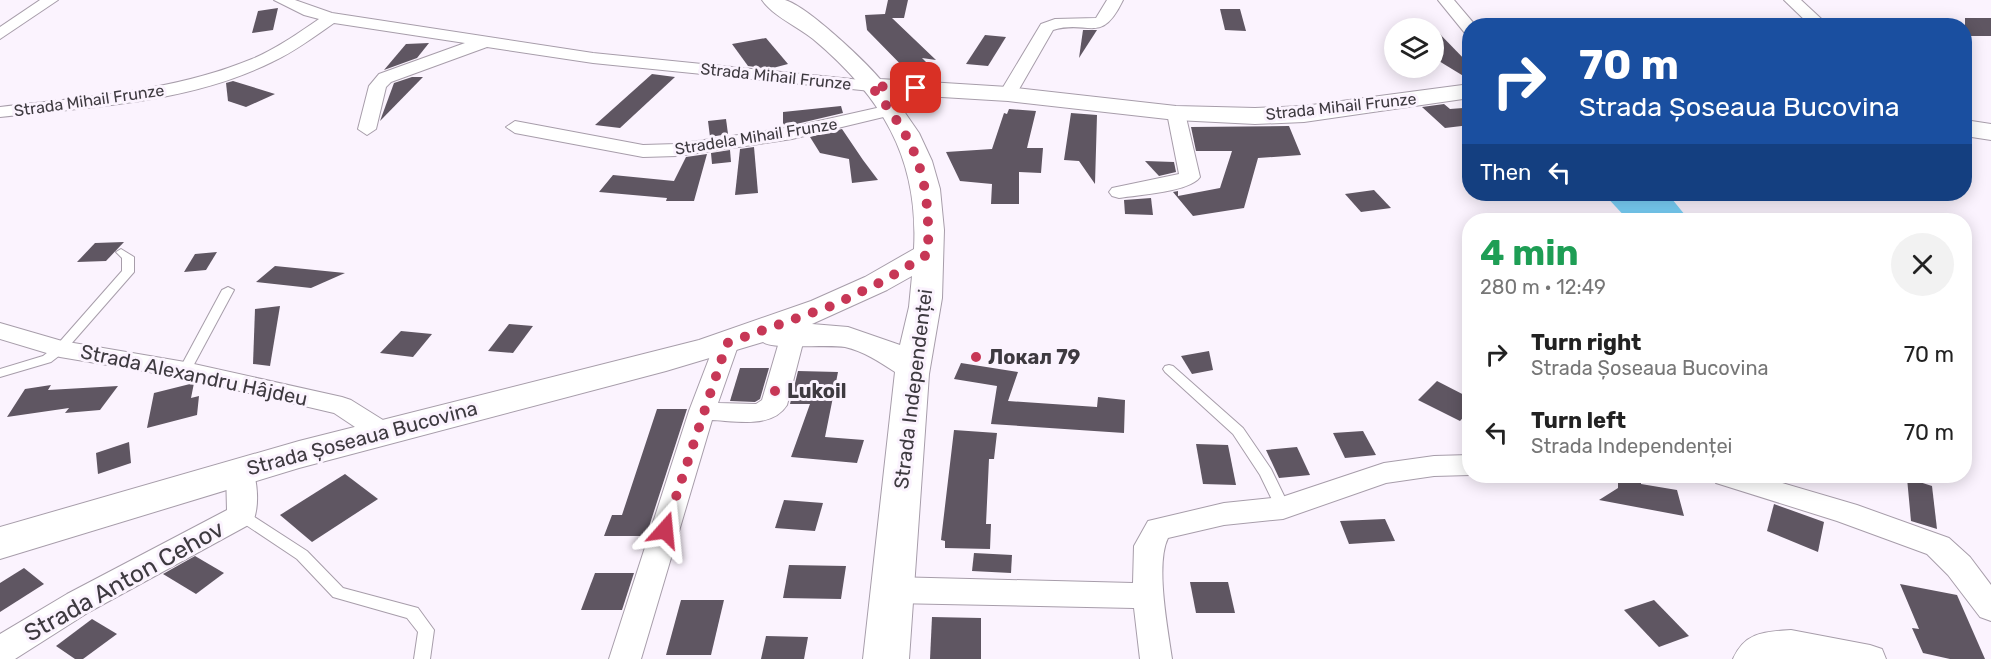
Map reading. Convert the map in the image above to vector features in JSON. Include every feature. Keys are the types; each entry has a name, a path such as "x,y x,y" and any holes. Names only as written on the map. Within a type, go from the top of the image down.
{"main road":[{"name":"Strada Independenței","path":"772,0 830,42 880,98 914,150 926,186 929,216 926,300 912,367 886,659"},
{"name":"Strada Mihail Frunze","path":"880,98 1008,94 1176,113 1255,116 1304,114 1462,92"},
{"path":"1972,129 1991,132"},
{"name":"Strada Șoseaua Bucovina","path":"0,543 240,471 727,343 834,305 885,280 928,254"},
{"name":"Strada Șoseaua Bucovina","path":"727,343 793,335 828,334 860,340 886,349 912,367"}],"street":[{"path":"0,34 50,0"},
{"path":"282,0 309,12 331,18"},
{"path":"1008,94 1047,27 1055,24 1100,23 1107,17 1115,0"},
{"path":"1446,0 1462,19"},
{"path":"1792,0 1812,18"},
{"name":"Strada Mihail Frunze","path":"0,112 138,95 183,85 257,63 331,18 593,58 880,98"},
{"name":"Strada Mihail Frunze","path":"367,129 378,86 385,78 484,42"},
{"name":"Stradela Mihail Frunze","path":"515,127 643,151 677,150 809,129 880,98"},
{"path":"1119,192 1174,183 1190,177 1176,113"},
{"name":"Strada Alexandru Hâjdeu","path":"0,331 60,349 185,370 342,406 382,432"},
{"path":"702,411 760,413 774,405 781,387 793,335"},
{"path":"625,659 702,411 727,343"},
{"path":"1156,659 1148,596 1149,546 1158,529 1224,514 1283,508 1384,472 1462,465"},
{"name":"Strada Anton Cehov","path":"0,651 78,603 242,515 240,471"},
{"path":"1749,483 1847,513 1938,546 1959,566 1991,608"},
{"path":"892,590 1148,596"},
{"path":"1749,659 1761,646 1791,644 1870,659"}],"lane":[{"path":"0,373 47,359 60,349 128,272 128,257 121,252"},
{"path":"185,370 228,290"},
{"path":"1169,369 1238,431 1266,473 1283,508"},
{"path":"242,515 302,555 338,593 412,613 426,630 422,659"}],"water":[{"path":"1610,201 1674,201 1683,213 1622,213"}],"building":[{"path":"888,0 908,0 904,18 892,18 936,60 922,58 938,74 915,79 867,30 865,15 885,14"},
{"path":"278,8 273,30 252,33 258,11"},
{"path":"1220,9 1240,9 1246,31 1225,30"},
{"path":"1972,18 1991,18 1991,36 1972,36"},
{"path":"1083,30 1097,30 1079,58"},
{"path":"985,35 1006,37 988,66 966,64"},
{"path":"766,38 788,64 769,69 748,66 732,44"},
{"path":"1444,38 1462,57 1462,75 1444,64"},
{"path":"429,43 417,58 384,70 406,44"},
{"path":"652,74 675,77 620,128 595,125"},
{"path":"412,77 423,77 380,121 394,83"},
{"path":"233,81 275,94 246,107 228,101 226,83"},
{"path":"1444,104 1450,109 1462,108 1462,126 1445,128 1422,107"},
{"path":"841,106 843,113 792,125 785,126 783,123 783,112"},
{"path":"1009,109 1036,111 1027,148 1043,148 1041,173 1019,172 1019,204 991,204 992,184 960,181 946,152 992,149 1004,113 1007,114"},
{"path":"1071,113 1097,115 1095,184 1079,161 1064,160"},
{"path":"726,119 728,134 710,137 708,121"},
{"path":"1289,126 1301,155 1258,158 1244,208 1193,216 1173,192 1178,191 1178,196 1220,188 1232,151 1196,151 1191,127"},
{"path":"842,129 878,180 852,183 849,159 820,153 810,137"},
{"path":"754,147 758,193 735,195 740,149"},
{"path":"730,150 731,162 712,164 711,153"},
{"path":"707,154 694,201 666,201 667,198 599,192 613,175 674,181 686,157"},
{"path":"1145,161 1174,162 1176,172 1159,176"},
{"path":"1374,190 1391,208 1361,212 1345,194"},
{"path":"1151,198 1153,215 1125,214 1124,200"},
{"path":"124,242 106,261 77,262 95,243"},
{"path":"217,252 206,270 184,272 195,254"},
{"path":"275,266 345,273 311,288 256,282"},
{"path":"280,306 270,366 253,364 255,309"},
{"path":"509,324 533,326 513,353 488,351"},
{"path":"401,331 432,334 413,357 380,353"},
{"path":"1209,351 1213,370 1192,374 1181,356"},
{"path":"961,363 1018,372 1008,401 1097,407 1098,397 1125,400 1124,433 991,424 997,386 954,379"},
{"path":"740,368 769,368 760,399 755,402 730,401"},
{"path":"798,371 838,372 825,437 864,440 857,463 791,457 810,404 790,404"},
{"path":"1437,381 1462,394 1462,419 1460,421 1418,400"},
{"path":"194,383 191,398 199,396 197,415 147,428 154,393"},
{"path":"51,385 48,390 118,386 100,410 65,413 69,408 7,417 25,389"},
{"path":"657,409 687,409 646,536 604,536 612,515 622,515"},
{"path":"954,430 997,433 994,459 989,459 986,524 991,524 990,549 945,548 945,541 941,540"},
{"path":"1363,431 1376,455 1345,458 1333,433"},
{"path":"129,442 131,463 98,474 96,453"},
{"path":"1196,444 1228,445 1236,485 1203,484"},
{"path":"1297,447 1310,475 1279,478 1266,450"},
{"path":"345,474 378,499 312,542 280,515"},
{"path":"1618,483 1641,483 1677,490 1684,516 1599,500 1618,488"},
{"path":"1907,483 1923,483 1932,486 1937,529 1911,521"},
{"path":"784,500 823,503 815,531 775,528"},
{"path":"1774,504 1824,522 1818,552 1767,531"},
{"path":"1385,519 1395,541 1349,544 1340,521"},
{"path":"974,553 1012,555 1011,573 972,571"},
{"path":"195,556 224,573 196,594 163,574"},
{"path":"789,565 846,566 841,599 783,598"},
{"path":"24,568 44,584 0,612 0,583"},
{"path":"595,573 634,573 622,610 581,610"},
{"path":"1190,582 1228,582 1235,613 1196,613"},
{"path":"1900,584 1957,595 1985,659 1950,659 1923,653 1912,628 1919,629"},
{"path":"681,600 724,600 711,655 666,655"},
{"path":"1654,600 1689,636 1659,647 1624,610"},
{"path":"932,617 981,618 981,659 930,659"},
{"path":"92,619 117,634 83,659 75,659 56,646"},
{"path":"766,636 808,637 804,659 761,659"}],"place":[{"name":"Локал 79","path":"976,357"},
{"name":"Lukoil","path":"775,391"}],"route":[{"path":"665,530 702,411 727,343 834,305 885,280 928,254 929,216 926,186 914,150 890,110 871,86 916,88"}]}
